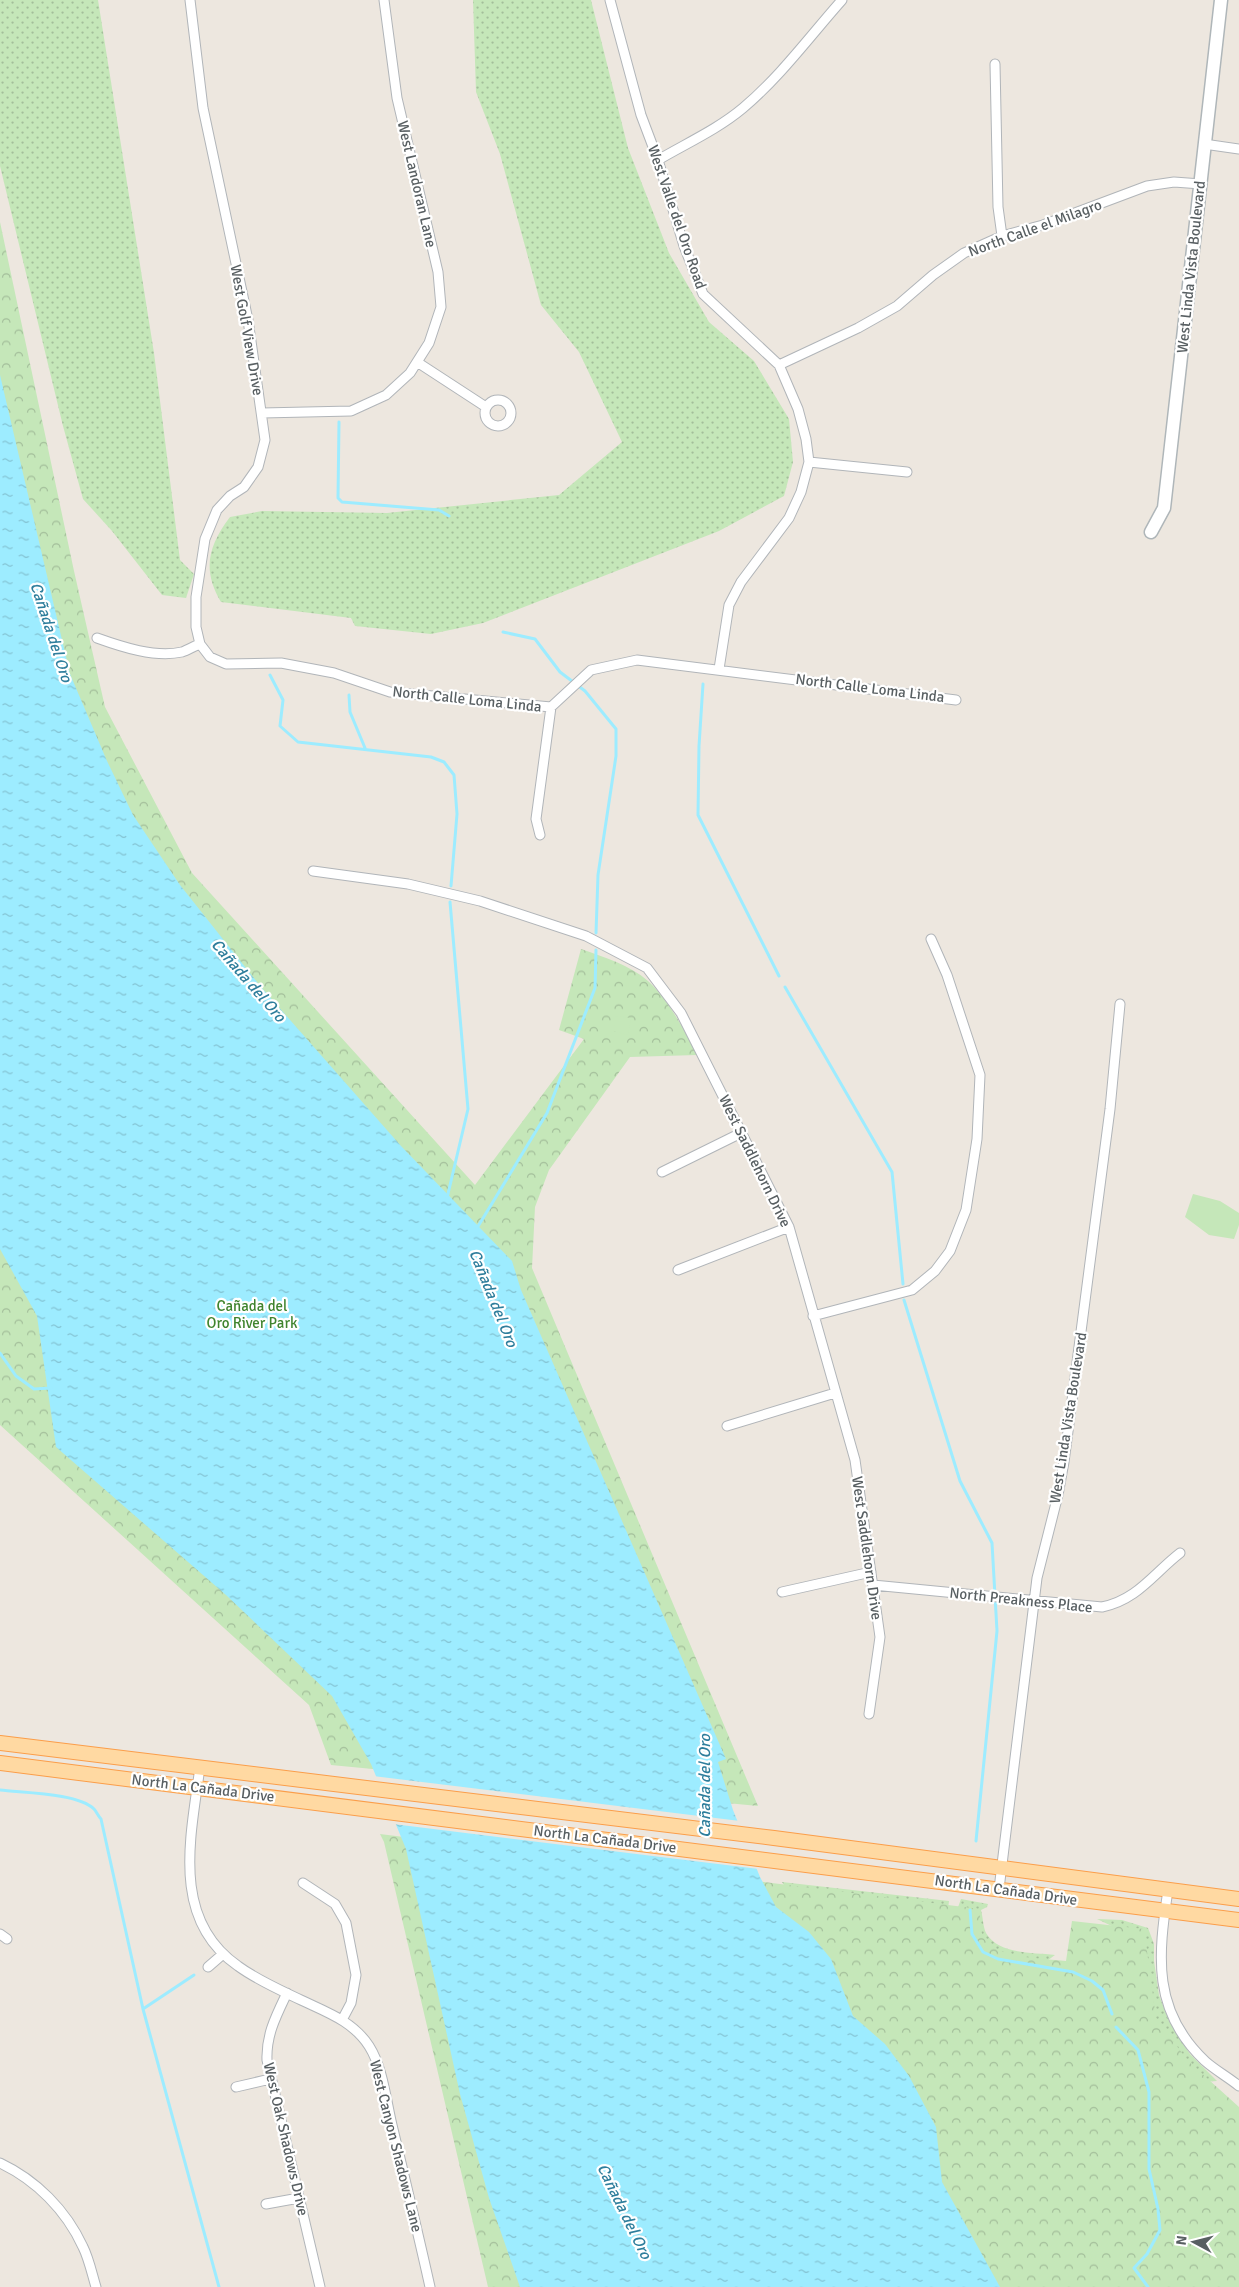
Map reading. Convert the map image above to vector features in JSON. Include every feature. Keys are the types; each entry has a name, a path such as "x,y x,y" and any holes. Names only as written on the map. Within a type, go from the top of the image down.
{"main road":[{"name":"North La Cañada Drive","path":"0,1743 774,1838 1239,1899"},
{"name":"North La Cañada Drive","path":"0,1763 1239,1920"}],"street":[{"name":"West Golf View Drive","path":"190,0 203,108 248,320 265,440 258,466 244,487 230,496 217,510 205,539 196,598 196,627 200,644"},
{"name":"West Landoran Lane","path":"262,413 351,411 386,394 410,373 417,362 429,343 441,307 438,272 397,98 384,0"},
{"name":"West Valle del Oro Road","path":"610,0 641,115 658,160 684,246 703,294 779,365 798,409 806,439 809,462 801,492 790,518 741,582 729,605 719,669"},
{"path":"658,160 720,125 743,108 763,89 842,0"},
{"name":"West Linda Vista Boulevard","path":"1151,532 1164,508 1221,0"},
{"path":"995,64 998,207 1002,236"},
{"path":"1204,144 1239,149"},
{"name":"North Calle el Milagro","path":"779,365 850,332 897,306 933,275 964,253 1002,236 1043,225 1147,186 1174,182 1200,184"},
{"path":"417,362 486,407"},
{"path":"809,462 907,472"},
{"path":"97,638 130,650 158,652 181,652 200,644"},
{"name":"North Calle Loma Linda","path":"200,644 210,656 226,664 281,663 334,673 390,692 551,707 591,670 637,660 956,700"},
{"path":"540,835 536,819 551,707"},
{"name":"West Saddlehorn Drive","path":"314,871 408,884 482,901 586,936 648,968 681,1013 789,1227 855,1460 880,1638 869,1714"},
{"path":"813,1316 912,1290 935,1271 950,1250 966,1210 977,1139 980,1075 947,975 931,939"},
{"name":"West Linda Vista Boulevard","path":"999,1890 1034,1602 1041,1556 1058,1495 1064,1462 1112,1100 1120,1004"},
{"path":"662,1172 741,1132"},
{"path":"678,1270 789,1227"},
{"path":"726,1426 836,1393"},
{"name":"North Preakness Place","path":"873,1585 1089,1608 1116,1604 1129,1598 1142,1588 1156,1572 1180,1553"},
{"path":"782,1592 871,1572"},
{"name":"West Canyon Shadows Lane","path":"200,1767 189,1862 191,1892 201,1922 222,1954 237,1966 287,1994 342,2020 362,2036 370,2047 376,2061 430,2287"},
{"path":"303,1883 334,1904 346,1923 356,1975 351,2003 342,2020"},
{"path":"1168,1890 1161,1947 1161,1973 1170,2012 1196,2051 1216,2070 1239,2086"},
{"path":"208,1967 222,1954"},
{"name":"West Oak Shadows Drive","path":"287,1994 270,2030 267,2060 320,2287"},
{"path":"236,2087 270,2079"},
{"path":"0,2164 12,2169 41,2189 64,2216 83,2247 96,2287"},
{"path":"266,2204 300,2198"}],"green space":[{"path":"0,0 98,0 154,353 180,560 194,574 186,598 162,595 112,531 83,499 63,426 0,166"},
{"path":"473,0 591,0 628,148 669,253 709,322 754,361 789,419 793,462 784,496 719,531 483,623 431,634 355,626 351,618 221,602 211,579 210,558 212,548 230,517 262,511 387,513 559,495 622,442 579,352 541,305 500,154 476,92"},
{"name":"Cañada del Oro River Park","path":"0,222 74,571 105,707 192,873 475,1185 584,1039 559,1030 581,949 625,966 648,981 669,1006 697,1055 630,1057 549,1170 535,1207 532,1268 758,1806 331,1765 309,1705 0,1425"},
{"path":"616,1016 631,1018 628,1035 613,1031"},
{"path":"1193,1194 1220,1201 1239,1213 1239,1225 1234,1239 1209,1235 1185,1217"},
{"path":"380,1834 980,1909 981,1931 984,1939 994,1948 1024,1957 1066,1961 1072,1921 1144,1929 1156,2018 1188,2061 1239,2107 1239,2287 488,2287 384,1842"},
{"path":"782,1882 949,1901 948,1909 789,1893"},
{"path":"961,1899 988,1904 987,1907 981,1910 984,1928 992,1940 999,1945 1007,1949 1026,1953 1055,1955 1032,1972 950,1929"},
{"path":"1097,1919 1122,1920 1148,1928 1154,1944 1154,1961 1159,1995 1169,2021 1190,2054 1217,2081 1202,2082 1196,2078 1174,2043 1156,2025 1118,1929"}],"water":[{"name":"Cañada del Oro River Park","path":"0,375 70,674 107,761 133,815 180,885 261,987 401,1146 512,1261 521,1290 726,1759 718,1762 733,1810 760,1877 776,1907 809,1932 831,1959 853,2016 885,2044 909,2076 936,2127 942,2182 1000,2287 520,2287 489,2198 460,2094 406,1849 371,1764 332,1696 226,1595 56,1447 37,1316 0,1249"}],"pier":[{"path":"373,1776 740,1821 759,1869 393,1824"}],"waterway":[{"path":"339,422 338,498 342,502 439,510 449,516"},
{"path":"503,632 535,639 560,672 585,691 616,729 616,756 598,875 596,933"},
{"path":"270,675 283,700 280,726 298,742 431,757 444,762 454,775 457,814 451,886"},
{"path":"703,684 699,746 698,815 779,976"},
{"path":"349,695 350,712 365,748"},
{"path":"447,1198 468,1109 450,902"},
{"path":"477,1228 547,1113 595,988 596,950"},
{"path":"785,987 892,1172 903,1284"},
{"path":"904,1300 960,1481 992,1543 997,1631 976,1841"},
{"path":"0,1353 16,1376 34,1389 51,1388"},
{"path":"0,1790 50,1795 76,1800 94,1809 101,1819 143,2009 219,2287"},
{"path":"970,1910 972,1934 983,1952 998,1959 1073,1972 1092,1981 1103,1990 1112,2014"},
{"path":"143,2009 194,1975"},
{"path":"1116,2027 1138,2050 1149,2092 1149,2169 1158,2209 1160,2230 1147,2254 1134,2268 1148,2287"}],"water label":[{"name":"Cañada del Oro","path":"52,632"},
{"name":"Cañada del Oro","path":"249,980"},
{"name":"Cañada del Oro","path":"494,1298"},
{"name":"Cañada del Oro","path":"704,1786"},
{"name":"Cañada del Oro","path":"625,2211"}]}
